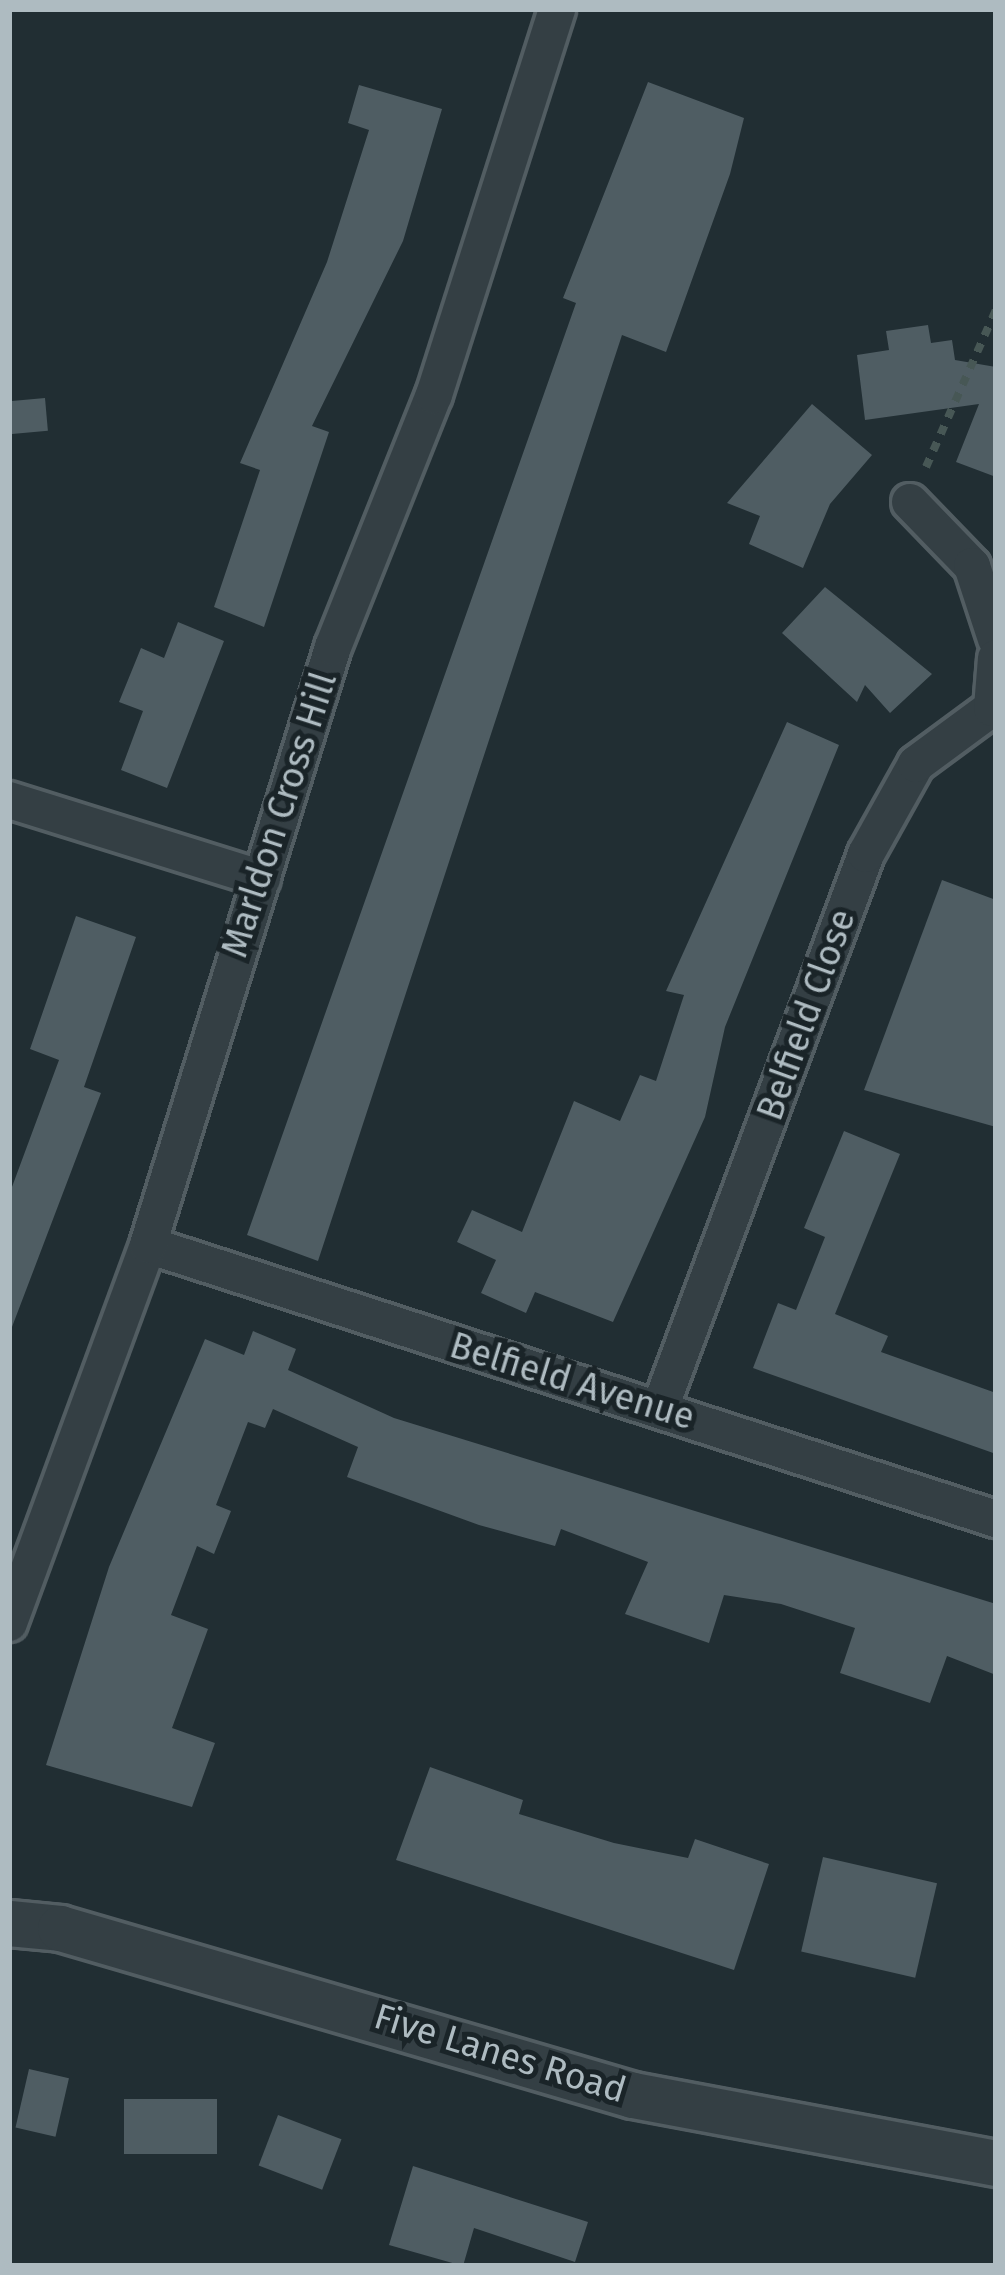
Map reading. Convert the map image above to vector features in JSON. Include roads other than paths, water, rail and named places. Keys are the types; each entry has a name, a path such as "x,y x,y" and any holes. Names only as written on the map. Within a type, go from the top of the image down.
{"street":[{"name":"Marldon Cross Hill","path":"9,1623 148,1245 262,879 557,9"},
{"path":"910,502 972,566 996,639"},
{"name":"Belfield Close","path":"660,1408 866,854 916,764 994,708 996,658"},
{"path":"9,800 262,879"},
{"name":"Belfield Avenue","path":"148,1245 996,1519"},
{"name":"Five Lanes Road","path":"9,1923 60,1928 633,2095 996,2163"}]}
